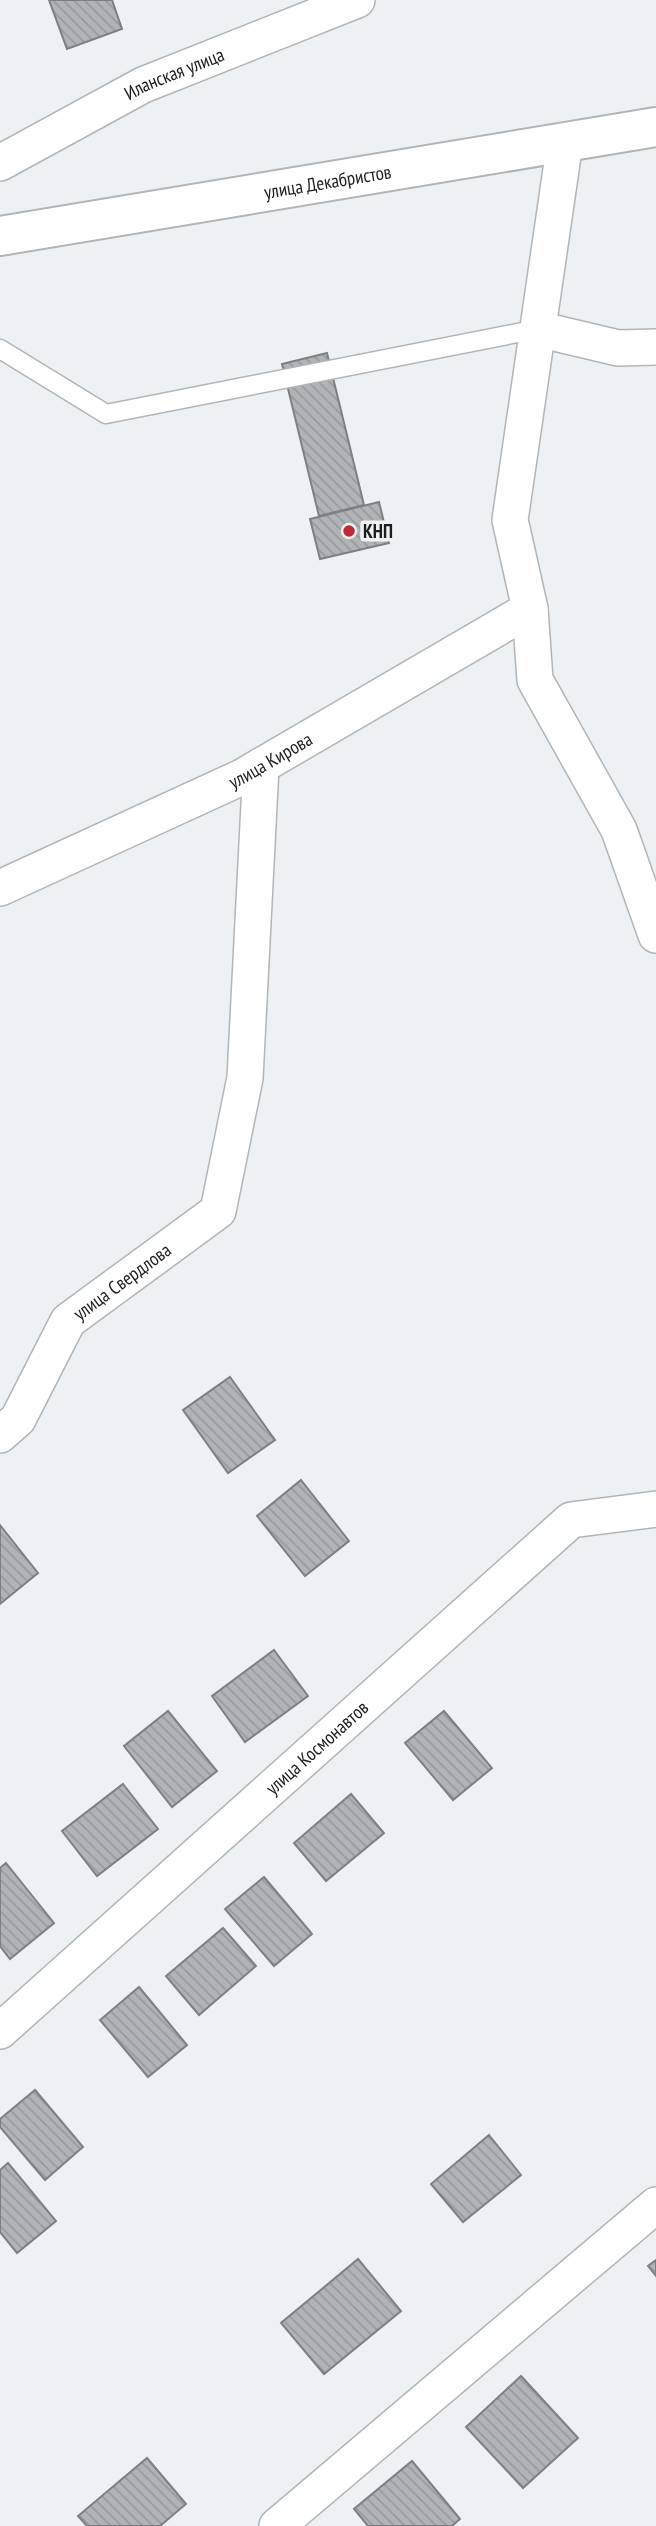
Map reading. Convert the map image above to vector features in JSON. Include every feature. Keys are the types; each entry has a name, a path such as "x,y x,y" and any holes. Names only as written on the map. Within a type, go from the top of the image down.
{"main road":[{"name":"улица Декабристов","path":"0,236 656,127"}],"street":[{"name":"Иланская улица","path":"0,163 143,85 357,0"},
{"path":"565,142 510,520 530,609 535,680 619,830 656,935"},
{"path":"538,329 618,348 656,347"},
{"name":"улица Кирова","path":"0,888 242,777 530,609"},
{"name":"улица Свердлова","path":"0,1435 18,1419 68,1321 218,1211 245,1077 261,766"},
{"name":"улица Космонавтов","path":"0,2031 571,1520 656,1509"},
{"path":"277,2526 656,2205"}],"lane":[{"path":"0,349 106,414 538,329"}],"building":[{"path":"49,0 112,0 122,29 67,49"},
{"path":"327,353 364,505 319,516 282,364"},
{"name":"КНП","path":"379,502 389,543 320,559 310,519"},
{"path":"230,1377 275,1440 228,1473 183,1410"},
{"path":"301,1480 349,1541 305,1576 257,1516"},
{"path":"0,1525 38,1573 0,1604"},
{"path":"274,1650 308,1696 245,1742 212,1696"},
{"path":"168,1711 217,1771 172,1807 124,1746"},
{"path":"444,1711 492,1768 453,1800 405,1743"},
{"path":"123,1784 158,1829 97,1876 62,1831"},
{"path":"351,1794 384,1833 326,1881 294,1843"},
{"path":"6,1863 54,1923 10,1959 0,1946 0,1868"},
{"path":"264,1877 312,1934 274,1966 225,1909"},
{"path":"223,1928 256,1966 199,2015 166,1976"},
{"path":"139,1987 187,2045 148,2077 100,2020"},
{"path":"35,2090 83,2147 45,2180 0,2127 0,2119"},
{"path":"489,2135 521,2175 463,2222 431,2184"},
{"path":"8,2163 56,2221 17,2253 0,2232 0,2170"},
{"path":"358,2259 401,2311 324,2374 281,2323"},
{"path":"656,2260 656,2276 648,2266"},
{"path":"521,2376 578,2438 523,2488 466,2427"},
{"path":"147,2458 186,2504 160,2526 87,2526 78,2516"},
{"path":"412,2461 460,2519 452,2526 368,2526 354,2509"}],"place":[{"name":"КНП","path":"349,531"}]}
